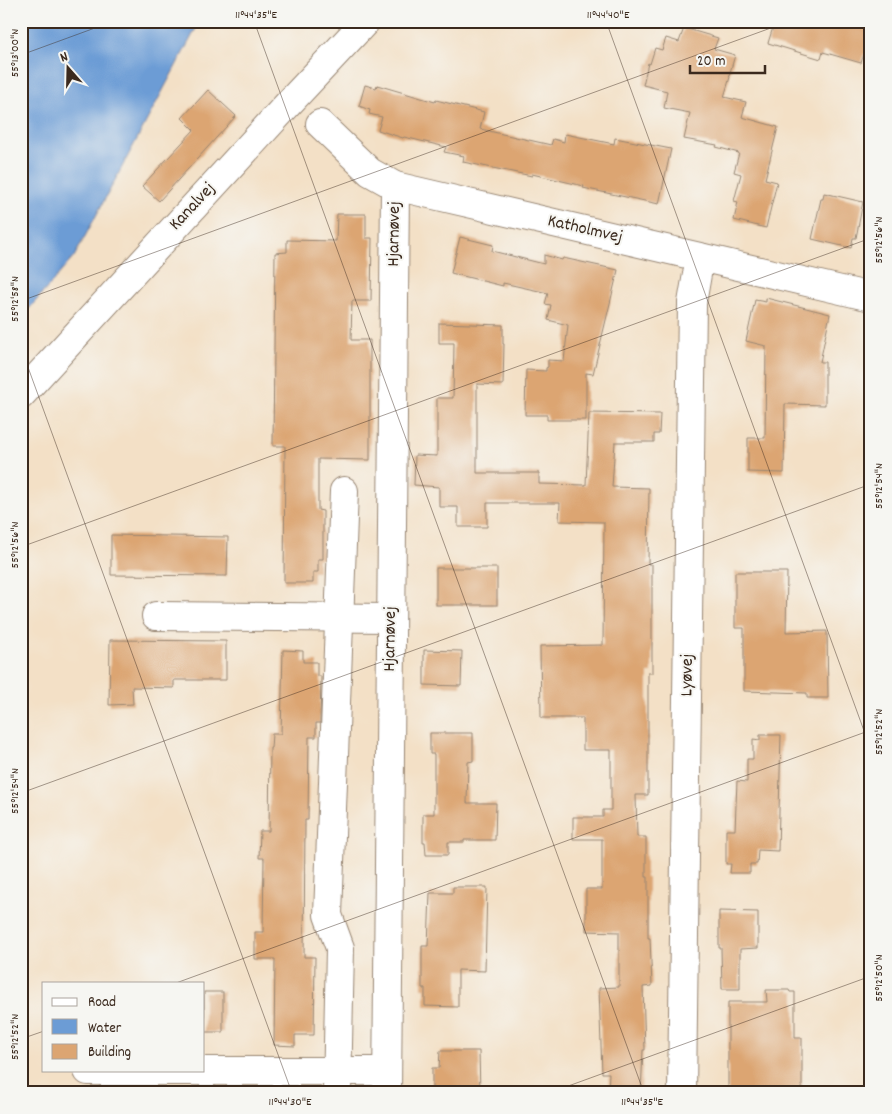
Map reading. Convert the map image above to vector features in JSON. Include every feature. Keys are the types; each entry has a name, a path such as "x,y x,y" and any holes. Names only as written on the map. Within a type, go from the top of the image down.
{"street":[{"name":"Kanalvej","path":"21,395 366,21"},
{"name":"Katholmvej","path":"320,124 370,172 395,186 871,297"},
{"name":"Hjarnøvej","path":"387,1082 395,186"},
{"name":"Lyøvej","path":"682,1093 692,304 700,257"},
{"path":"338,1082 340,948 328,915 344,491"},
{"path":"156,616 391,618"},
{"path":"111,1072 338,1082 387,1082"}],"water":[{"path":"21,21 200,21 74,257 21,318"}],"building":[{"path":"775,21 871,21 871,56 864,54 861,63 823,52 821,59 768,43"},
{"path":"684,28 718,38 714,49 735,55 724,97 746,102 742,117 778,127 765,179 777,182 766,228 734,220 738,202 734,201 741,174 734,172 739,153 716,147 717,145 684,139 690,113 664,108 667,91 643,85 648,63 650,64 655,48 662,50 666,38 679,42"},
{"path":"365,85 376,88 377,85 435,102 436,100 484,112 480,129 551,145 553,139 564,142 565,134 614,144 615,138 671,149 659,204 583,188 584,186 532,174 532,176 463,162 464,156 444,152 446,147 403,138 378,130 382,117 369,114 370,110 359,106"},
{"path":"208,90 236,116 159,201 142,186 194,130 182,118"},
{"path":"824,193 863,202 856,238 853,238 851,248 812,239"},
{"path":"337,214 366,214 366,238 372,238 371,301 352,301 351,340 370,340 370,460 318,459 318,510 323,511 323,559 318,559 318,572 313,572 313,583 284,583 285,446 273,446 275,253 287,252 287,240 336,241"},
{"path":"460,237 493,245 492,251 544,264 544,255 618,270 593,374 586,373 586,420 547,420 547,415 525,415 526,370 546,371 548,360 564,361 568,325 548,320 551,305 545,304 548,293 503,283 503,286 451,273"},
{"path":"766,298 830,314 820,362 825,362 825,405 785,404 784,473 748,472 748,438 765,438 766,346 746,341 755,300 766,302"},
{"path":"439,323 503,325 503,385 477,384 477,473 539,473 539,484 586,485 589,413 660,414 659,434 654,434 654,442 615,442 612,487 649,488 648,564 652,564 652,673 648,673 648,795 636,795 637,837 646,837 648,938 650,938 652,986 643,987 645,1050 643,1050 641,1093 608,1093 609,1073 602,1073 599,988 619,987 619,932 586,931 586,889 602,889 602,839 573,839 573,817 603,817 603,810 611,810 611,750 583,750 583,718 541,718 540,646 603,645 604,522 559,521 560,503 487,503 487,527 458,527 458,507 439,507 439,487 414,485 415,455 437,456 437,398 453,398 454,343 439,343"},
{"path":"111,535 228,537 227,576 111,575"},
{"path":"436,568 497,568 497,605 436,605"},
{"path":"735,572 787,572 786,632 827,631 828,698 807,698 807,693 744,691 744,628 735,628"},
{"path":"110,640 226,641 226,680 174,680 174,688 132,687 133,704 109,705"},
{"path":"283,650 303,651 303,662 317,662 317,676 321,676 320,723 316,723 316,737 309,737 308,820 305,820 304,957 315,957 314,1035 295,1035 295,1046 274,1045 275,959 255,959 255,932 263,932 264,858 259,858 260,831 269,831 270,748 272,734 281,734"},
{"path":"424,650 462,651 461,686 424,685"},
{"path":"430,733 473,733 473,761 468,762 467,803 496,803 495,840 448,842 448,855 426,855 425,842 423,842 423,814 434,814 434,754 430,754"},
{"path":"760,735 781,735 778,851 758,850 757,864 750,864 750,873 730,873 731,864 726,864 726,830 735,830 737,781 747,782 747,759 753,759 753,739 760,740"},
{"path":"453,887 487,887 485,971 458,970 458,1007 425,1006 425,988 422,988 422,946 428,946 430,893 453,893"},
{"path":"719,911 758,912 758,948 740,949 740,989 722,989"},
{"path":"766,990 789,990 790,992 795,992 795,1038 802,1038 802,1093 728,1093 728,1002 767,1002"},
{"path":"205,992 223,992 223,1032 205,1032"},
{"path":"440,1051 479,1051 480,1093 432,1093 432,1068 439,1068"}]}
